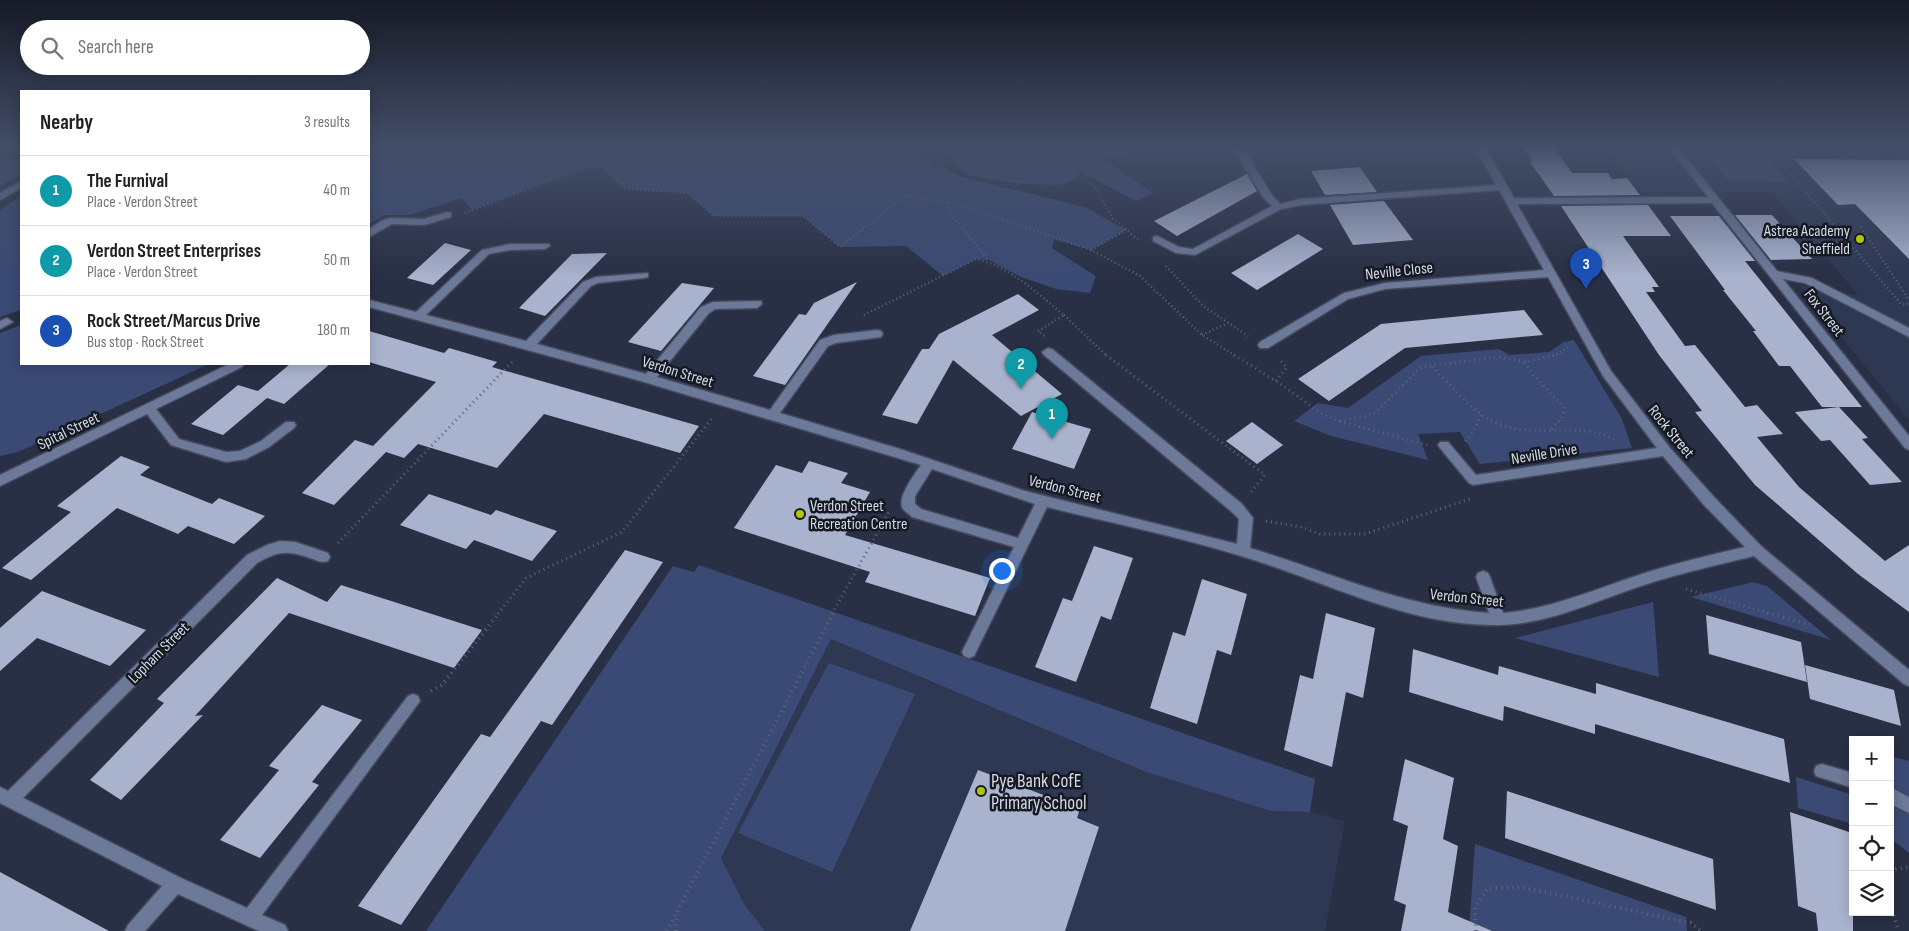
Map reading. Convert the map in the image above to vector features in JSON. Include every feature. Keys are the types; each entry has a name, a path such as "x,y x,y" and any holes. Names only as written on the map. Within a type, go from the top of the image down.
{"street":[{"path":"1264,190 1278,206"},
{"path":"1157,238 1174,250 1184,253 1195,252 1278,206 1301,202 1457,190"},
{"name":"Rock Street","path":"1505,190 1607,373 1666,451 1709,501 1756,550 1909,679"},
{"name":"Fox Street","path":"1706,190 1775,274 1909,445"},
{"path":"1510,201 1713,200"},
{"path":"370,233 383,222 395,219 426,222 447,215"},
{"path":"418,316 486,252 510,247 545,246"},
{"name":"Neville Close","path":"1264,346 1344,296 1360,290 1385,286 1551,273"},
{"path":"1775,274 1808,280 1909,333"},
{"path":"529,345 587,284 596,280 644,275"},
{"name":"Verdon Street","path":"370,304 529,345 650,379 930,463 979,482 1243,550 1381,598 1442,614 1498,619 1546,612 1647,578 1756,550"},
{"path":"650,379 705,310 714,306 757,304"},
{"path":"772,416 824,343 834,339 877,334"},
{"path":"1048,352 1237,508 1246,518 1243,550"},
{"name":"Spital Street","path":"0,481 236,365"},
{"path":"149,408 174,442 226,457 242,456 266,444 290,425"},
{"path":"1444,445 1473,480"},
{"name":"Neville Drive","path":"1473,480 1666,451"},
{"path":"930,463 909,495 908,506 917,513 1021,544"},
{"path":"969,652 1043,500"},
{"name":"Lopham Street","path":"279,931 175,884 5,797 252,559 267,549 282,545 323,557"},
{"path":"1482,577 1498,619"},
{"path":"250,917 413,701"},
{"path":"1822,771 1849,780"},
{"path":"1894,797 1909,805"},
{"path":"134,931 175,884"}],"path":[{"path":"447,215 469,213 528,190"},
{"path":"647,190 687,193 714,216 803,216 840,247 909,190"},
{"path":"1098,190 1112,219 1141,242"},
{"path":"1805,190 1900,304 1909,302 1861,227"},
{"path":"906,195 963,206 1091,250 1140,276 1202,335 1276,381 1322,414 1339,421 1432,446 1461,443 1471,436 1482,413"},
{"path":"947,203 952,215 989,260 1002,267 1064,315 1103,353 1266,475"},
{"path":"1091,250 1126,230"},
{"path":"855,320 976,259 989,260"},
{"path":"1166,266 1197,302 1226,324 1264,346 1287,367 1276,381"},
{"path":"1048,352 1057,346 1038,332 1064,315"},
{"path":"1202,335 1226,324"},
{"path":"1339,421 1374,414 1421,367 1499,357 1525,362 1552,357 1565,352 1585,334"},
{"path":"323,557 529,345"},
{"path":"1525,362 1528,371 1556,395 1564,407 1562,418 1551,429"},
{"path":"1432,366 1482,413 1497,423 1523,430 1587,430 1608,436 1634,456"},
{"path":"413,701 442,684 526,578 622,532 724,402"},
{"path":"1246,518 1301,527 1320,534 1365,534 1478,497 1473,480"},
{"path":"667,931 806,661 894,503 908,506"},
{"path":"1684,588 1818,627"},
{"path":"1894,869 1909,867"},
{"path":"1476,931 1476,907 1488,888 1521,887 1690,923 1701,931"},
{"path":"676,931 677,911"},
{"path":"1894,916 1899,931"}],"shaded area":[{"path":"370,190 524,190 472,210 461,198 410,215 385,215 370,223"},
{"path":"647,190 1017,190 1085,207 1126,230 1091,250 1054,239 1052,248 1096,276 1090,293 1056,289 1021,277 989,260 976,259 943,276 906,246 840,247 803,216 714,216 687,193"},
{"path":"1116,190 1149,190 1153,193 1136,201"},
{"path":"1639,190 1909,190 1909,420 1799,285 1858,295 1773,193 1640,192"},
{"path":"20,197 20,310 0,317 0,210"},
{"path":"20,325 20,365 207,365 18,452 0,456 0,333"},
{"path":"1574,340 1622,419 1632,448 1480,464 1460,432 1418,434 1428,460 1331,436 1294,421 1318,403 1348,408 1421,356 1499,349 1509,355 1549,352 1564,342"},
{"path":"699,565 1315,779 1310,812 1271,811 1146,772 831,639 721,858 744,904 765,931 426,931 673,566 694,572"},
{"path":"1753,582 1767,586 1831,640 1691,597"},
{"path":"1653,602 1659,677 1515,638"},
{"name":"Pye Bank CofE Primary School","path":"831,639 1146,772 1271,811 1310,812 1345,821 1325,931 765,931 744,904 721,858"},
{"path":"829,663 915,694 832,872 738,833"},
{"path":"1894,757 1909,761 1909,853 1894,841"},
{"path":"1796,777 1849,794 1849,823 1798,808"},
{"path":"1475,844 1686,917 1687,931 1469,931"}],"building":[{"path":"1214,190 1257,191 1177,236 1154,221"},
{"path":"1322,190 1376,190 1377,192 1325,195"},
{"path":"1550,190 1637,190 1640,195 1554,196"},
{"path":"1824,190 1909,190 1909,259 1855,204 1838,205"},
{"path":"1384,201 1413,240 1353,245 1330,205"},
{"path":"1648,205 1671,236 1623,236 1659,287 1652,287 1655,292 1646,292 1685,346 1695,345 1745,407 1757,405 1783,434 1757,437 1799,487 1885,561 1909,545 1909,612 1858,574 1755,485 1695,412 1702,411 1659,355 1561,206"},
{"path":"1735,215 1772,215 1812,259 1771,260"},
{"path":"1670,216 1719,216 1755,261 1745,261 1862,407 1822,407 1790,366 1779,366 1753,331 1756,331 1723,290 1725,290"},
{"path":"1298,234 1323,249 1257,290 1231,273"},
{"path":"445,243 471,250 433,285 407,278"},
{"path":"607,253 545,316 519,308 572,254"},
{"path":"857,282 785,385 753,376 799,314 806,315 814,303"},
{"path":"682,283 714,288 661,351 628,342"},
{"path":"1018,294 1039,310 992,335 1062,394 1021,416 953,360 917,424 882,415 922,349 929,349 939,334"},
{"path":"1524,310 1543,335 1405,348 1329,401 1298,379 1381,324"},
{"path":"370,331 444,353 449,348 497,362 492,367 699,426 680,453 544,414 497,468 418,444 404,458 386,452 334,505 302,493 355,440 373,446 436,382 370,362"},
{"path":"289,365 329,365 284,404 267,398 223,435 191,424 238,385 258,391"},
{"path":"1839,407 1868,438 1862,439 1902,482 1870,485 1830,440 1821,441 1795,412"},
{"path":"1032,412 1091,429 1074,469 1012,449"},
{"path":"1252,422 1283,445 1257,464 1226,441"},
{"path":"121,456 150,467 140,475 212,504 219,498 265,516 234,544 188,526 178,534 117,508 31,580 2,568 71,512 57,506"},
{"path":"809,461 848,473 841,483 870,492 845,535 990,578 975,616 865,582 870,572 734,528 776,465 802,473"},
{"path":"429,494 491,515 496,510 557,531 532,561 474,540 466,549 400,525"},
{"path":"1094,546 1133,558 1111,620 1101,616 1076,682 1035,667 1063,598 1072,601"},
{"path":"625,550 663,562 552,725 541,721 401,925 358,906 481,734 490,737"},
{"path":"277,578 327,602 341,585 482,630 454,668 289,613 195,716 203,715 121,800 90,780 164,703 157,699"},
{"path":"1202,579 1247,594 1231,655 1217,650 1197,724 1150,708 1173,632 1185,636"},
{"path":"42,591 146,630 110,666 37,638 0,671 0,628"},
{"path":"1326,613 1375,628 1363,698 1346,692 1332,767 1284,750 1300,675 1313,679"},
{"path":"1706,615 1801,642 1807,682 1709,654"},
{"path":"1413,649 1498,675 1499,666 1596,694 1596,683 1784,739 1790,783 1595,724 1595,734 1504,706 1503,721 1409,692"},
{"path":"1805,665 1894,690 1901,726 1810,699"},
{"path":"322,705 362,720 312,782 319,785 260,858 220,840 279,770 269,766"},
{"path":"1405,759 1454,778 1443,839 1458,846 1448,912 1492,931 1401,931 1406,905 1394,900 1408,826 1393,820"},
{"path":"978,770 1080,809 1077,818 1099,827 1065,931 910,931"},
{"path":"1507,791 1713,859 1716,910 1505,838"},
{"path":"1790,812 1849,832 1849,916 1853,916 1853,931 1818,931 1816,913 1798,906"},
{"path":"0,872 109,931 0,931"}],"place":[{"name":"Astrea Academy Sheffield","path":"1860,239"},
{"name":"Rock Street/Marcus Drive","path":"1586,289"},
{"name":"Verdon Street Enterprises","path":"1021,389"},
{"name":"The Furnival","path":"1052,439"},
{"name":"Verdon Street Recreation Centre","path":"800,514"},
{"name":"Pye Bank CofE Primary School","path":"981,791"}]}
